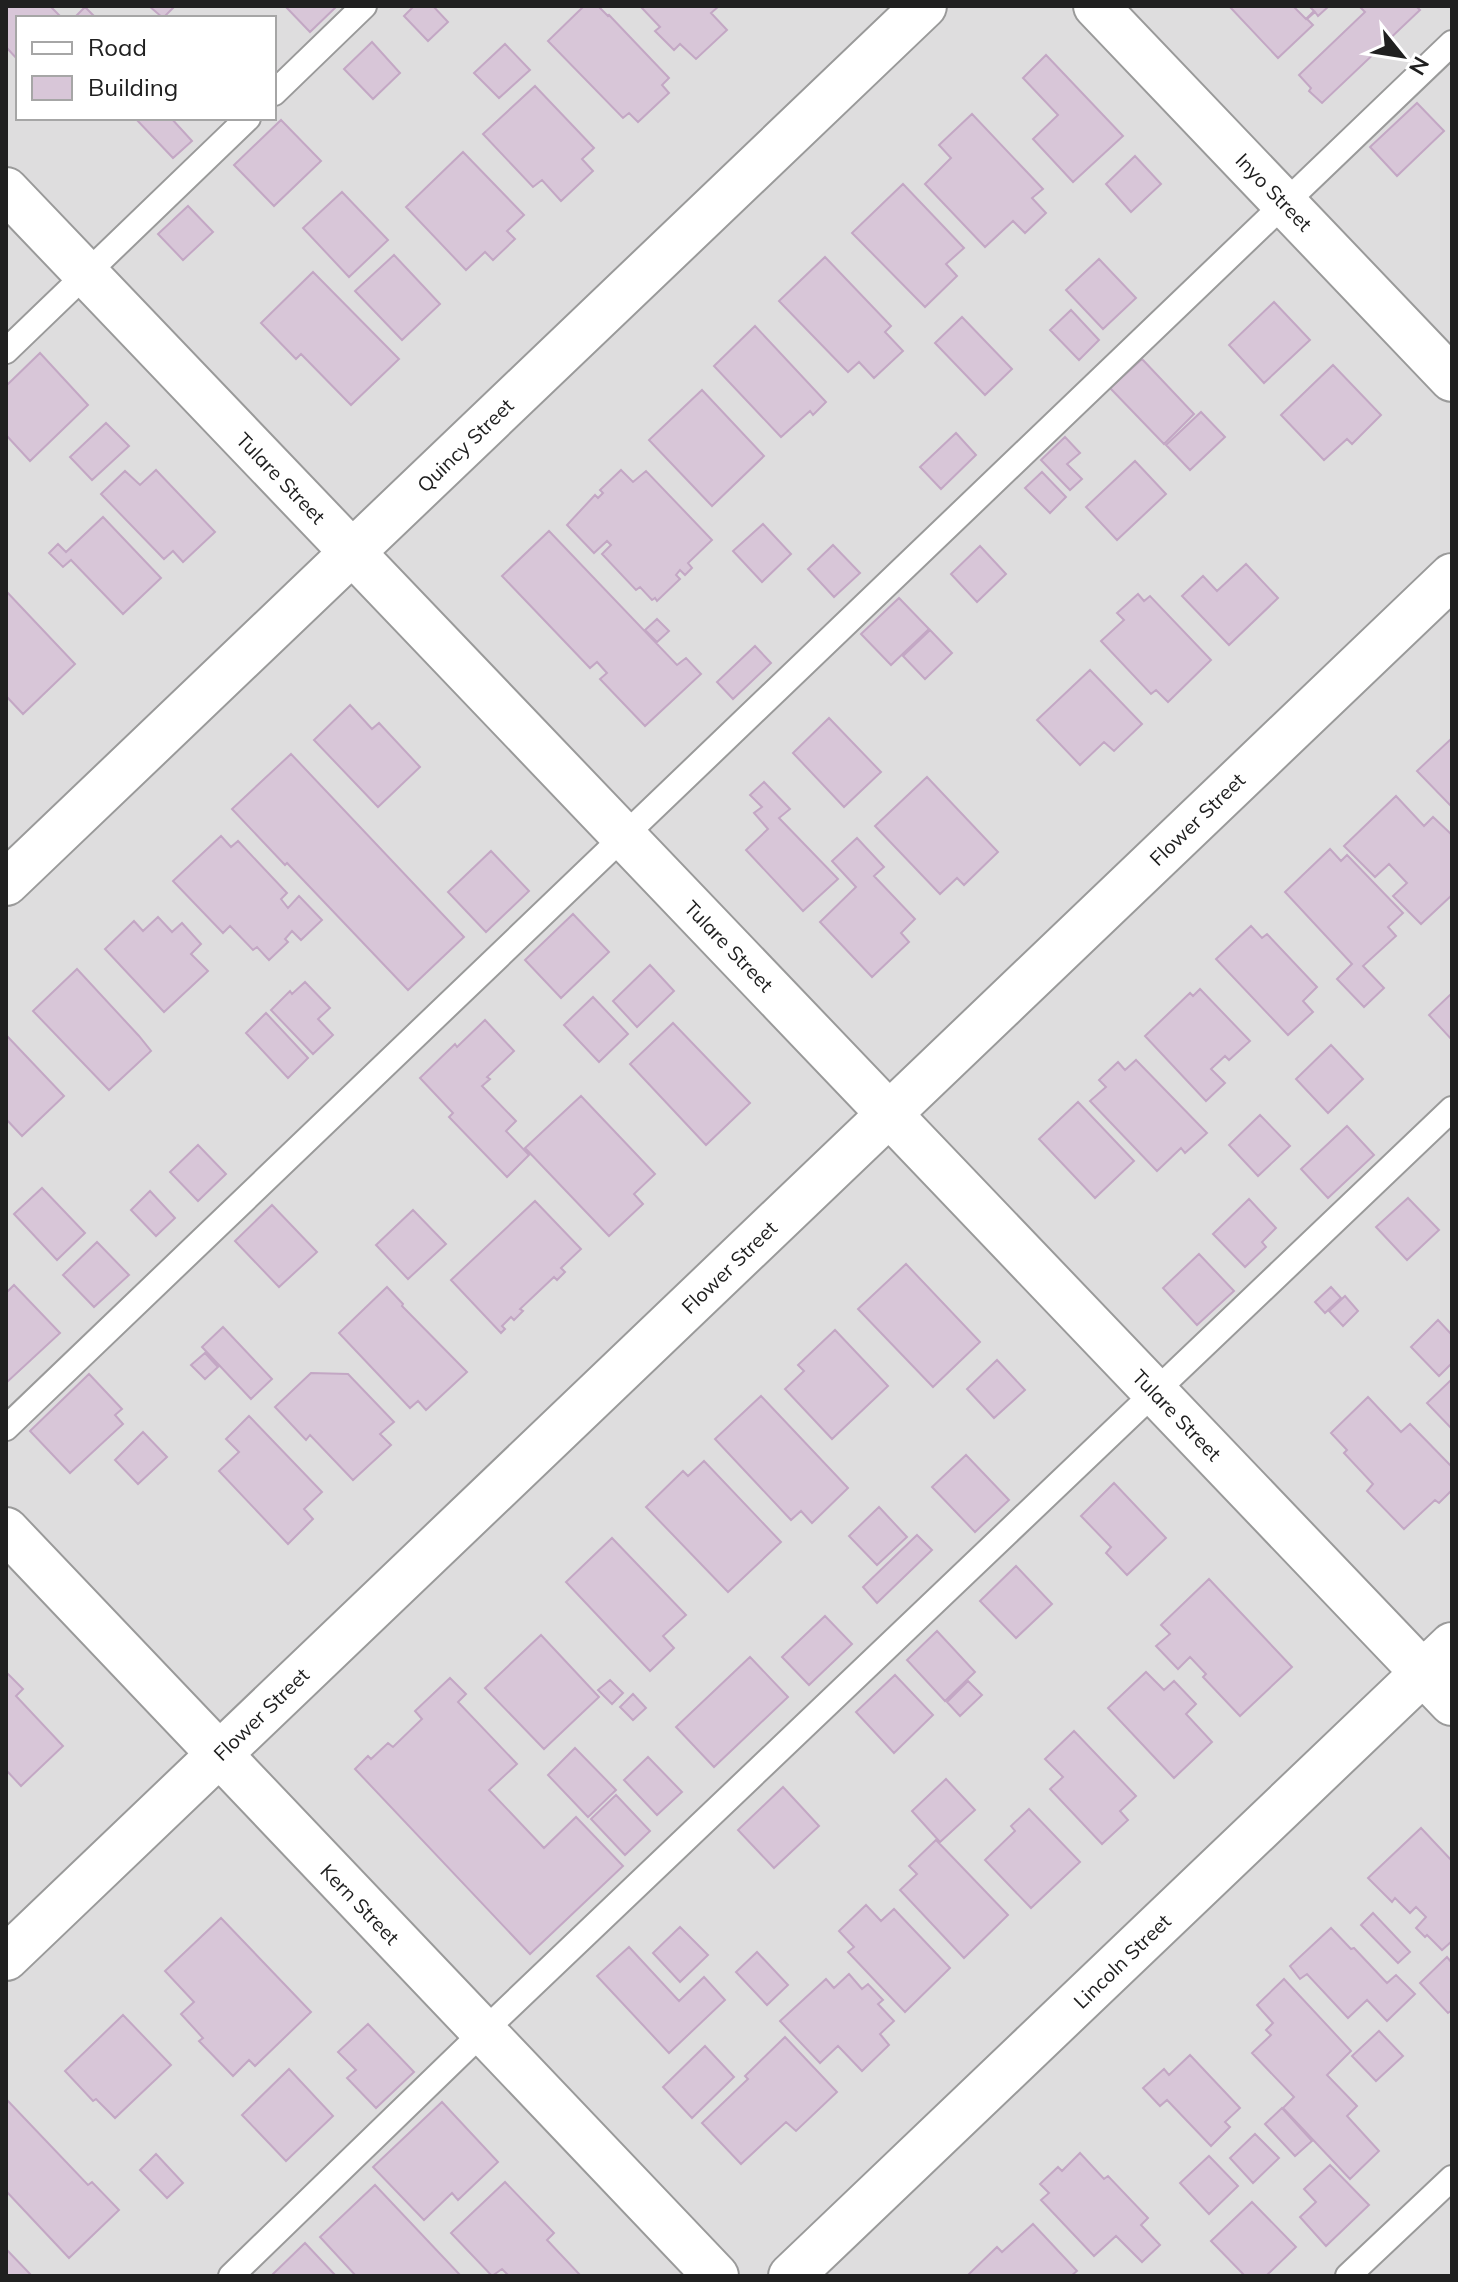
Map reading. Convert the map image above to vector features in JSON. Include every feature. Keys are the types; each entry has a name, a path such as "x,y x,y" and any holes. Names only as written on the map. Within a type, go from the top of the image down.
{"street":[{"name":"Quincy Street","path":"6,883 924,6"},
{"name":"Inyo Street","path":"1096,6 1452,379"},
{"name":"Tulare Street","path":"6,190 1155,1393 1442,1674"},
{"name":"Flower Street","path":"6,1958 1452,576"},
{"name":"Kern Street","path":"6,1530 716,2276"},
{"name":"Lincoln Street","path":"791,2276 1442,1674"}],"lane":[{"path":"276,91 364,6"},
{"path":"6,1428 1452,43"},
{"path":"6,351 246,120"},
{"path":"231,2276 1452,1109"},
{"path":"1348,2276 1452,2178"}],"shaded area":[{"path":"6,6 1452,6 1452,2276 6,2276"}],"building":[{"path":"6,6 50,6 60,16 16,16 16,58 6,47"},
{"path":"149,6 175,6 165,16"},
{"path":"285,6 337,6 310,32"},
{"path":"414,6 433,6 448,22 428,41 404,16"},
{"path":"584,6 598,6 609,15 669,78 662,85 669,93 638,122 629,113 623,118 548,41"},
{"path":"640,6 719,6 711,13 727,30 696,59 680,44 674,50 655,31 660,27"},
{"path":"1229,6 1293,6 1306,19 1314,11 1309,6 1329,6 1318,16 1315,12 1307,19 1313,25 1278,58"},
{"path":"1359,6 1416,6 1420,10 1322,103 1309,91 1311,88 1299,75 1365,12"},
{"path":"85,7 94,16 76,16"},
{"path":"372,42 400,73 373,99 344,69"},
{"path":"505,44 530,70 499,98 474,73"},
{"path":"1046,55 1123,136 1073,182 1033,139 1058,115 1023,78"},
{"path":"535,86 594,148 582,159 593,171 561,201 542,180 533,187 483,134"},
{"path":"1417,103 1444,131 1397,176 1370,147"},
{"path":"972,114 1043,189 1032,198 1046,213 1025,233 1013,221 985,247 925,184 951,158 939,145"},
{"path":"137,120 173,120 192,141 173,158"},
{"path":"281,120 321,161 274,206 234,165"},
{"path":"463,152 524,215 507,231 515,239 493,260 485,252 466,270 406,207"},
{"path":"1135,156 1161,184 1131,212 1106,184"},
{"path":"903,184 964,248 946,264 957,276 925,307 852,233"},
{"path":"342,192 388,240 349,277 303,228"},
{"path":"188,206 213,232 183,260 158,234"},
{"path":"394,255 440,304 402,340 355,291"},
{"path":"825,257 891,326 885,332 903,351 874,378 859,362 848,372 779,301"},
{"path":"1099,259 1136,298 1103,329 1066,290"},
{"path":"313,272 399,359 351,405 301,354 296,359 261,323"},
{"path":"1274,302 1310,340 1264,383 1229,345"},
{"path":"1071,310 1099,340 1079,360 1050,330"},
{"path":"962,317 1012,369 985,395 935,343"},
{"path":"755,326 826,402 813,415 810,411 781,437 714,366"},
{"path":"40,353 88,405 30,461 6,435 6,386"},
{"path":"1142,359 1194,414 1164,444 1110,388"},
{"path":"1333,365 1381,415 1352,444 1347,439 1324,460 1281,415"},
{"path":"702,390 764,456 712,506 649,440"},
{"path":"1201,412 1225,437 1190,470 1166,445"},
{"path":"106,423 129,446 92,480 70,457"},
{"path":"956,433 976,455 941,489 920,467"},
{"path":"1065,437 1080,453 1067,464 1082,479 1070,490 1041,460"},
{"path":"1135,461 1166,494 1117,540 1086,507"},
{"path":"156,470 215,532 183,562 173,551 164,559 101,494 125,471 140,485"},
{"path":"621,470 633,482 646,471 712,540 688,563 692,568 685,575 680,570 676,575 680,579 657,601 655,598 652,600 640,587 636,590 602,554 611,545 607,541 594,553 567,525 595,495 598,498 603,493 600,490"},
{"path":"1042,472 1066,497 1050,513 1025,488"},
{"path":"103,517 161,578 123,614 71,560 63,567 49,553 58,544 66,552"},
{"path":"763,524 791,554 762,582 733,551"},
{"path":"549,531 677,665 686,658 701,674 645,726 600,679 607,673 597,662 590,668 502,576"},
{"path":"833,545 860,573 834,597 808,569"},
{"path":"980,546 1006,574 977,602 951,574"},
{"path":"1246,564 1278,598 1229,645 1182,596 1203,576 1217,591"},
{"path":"6,591 75,664 23,714 6,696"},
{"path":"1138,594 1144,601 1150,596 1211,660 1168,702 1156,690 1151,694 1101,641 1124,620 1117,613"},
{"path":"899,598 929,629 891,665 861,634"},
{"path":"657,619 669,631 657,642 645,630"},
{"path":"930,630 952,653 925,679 903,656"},
{"path":"755,646 771,663 733,699 717,682"},
{"path":"1090,670 1142,724 1114,751 1104,742 1080,765 1037,720"},
{"path":"350,705 372,729 379,723 420,767 378,807 314,740"},
{"path":"829,718 881,772 844,807 793,753"},
{"path":"1452,738 1452,807 1417,771"},
{"path":"291,754 464,937 408,990 232,809"},
{"path":"927,777 998,852 964,885 957,878 940,894 875,826"},
{"path":"764,782 790,809 779,818 838,879 803,911 746,850 768,829 754,813 762,807 750,795"},
{"path":"1396,796 1424,826 1433,817 1452,835 1452,895 1421,924 1393,896 1407,883 1389,864 1375,877 1344,846"},
{"path":"221,836 231,847 238,841 287,893 281,899 288,908 299,896 322,920 301,940 292,931 285,939 288,942 269,960 257,947 253,950 230,926 223,933 173,881"},
{"path":"857,838 884,867 874,876 915,919 901,933 909,942 872,977 820,922 856,887 832,861"},
{"path":"1330,849 1341,861 1347,855 1403,913 1388,927 1396,936 1363,966 1384,988 1364,1007 1337,979 1352,964 1285,892"},
{"path":"491,851 529,891 486,932 448,892"},
{"path":"573,914 609,952 561,998 525,960"},
{"path":"158,917 172,932 182,923 201,944 191,954 208,971 164,1012 105,949 134,921 143,931"},
{"path":"1251,926 1262,938 1267,934 1317,987 1303,1001 1313,1012 1288,1035 1216,959"},
{"path":"650,965 674,991 637,1027 613,1001"},
{"path":"77,969 151,1051 109,1090 33,1011"},
{"path":"305,982 330,1008 318,1019 333,1035 313,1054 271,1010 290,991 292,994"},
{"path":"1200,989 1250,1041 1229,1060 1225,1056 1211,1069 1225,1083 1206,1101 1145,1036 1190,993 1193,996"},
{"path":"1452,993 1452,1040 1429,1015"},
{"path":"593,997 628,1034 599,1062 564,1025"},
{"path":"266,1013 308,1058 288,1078 246,1033"},
{"path":"485,1020 514,1051 482,1086 516,1121 506,1131 529,1155 507,1177 449,1117 453,1113 420,1078"},
{"path":"673,1023 750,1103 706,1145 630,1064"},
{"path":"7,1036 64,1096 22,1136 6,1119"},
{"path":"1331,1045 1363,1079 1328,1113 1296,1079"},
{"path":"1136,1060 1207,1133 1185,1153 1181,1148 1157,1171 1090,1101 1106,1087 1099,1080 1118,1062 1125,1070"},
{"path":"581,1096 655,1174 634,1194 643,1204 609,1236 525,1148"},
{"path":"1078,1102 1134,1161 1095,1198 1039,1139"},
{"path":"1260,1115 1290,1146 1258,1176 1229,1145"},
{"path":"1347,1126 1374,1155 1328,1198 1301,1169"},
{"path":"198,1145 226,1174 198,1201 170,1172"},
{"path":"42,1188 85,1233 57,1260 14,1214"},
{"path":"150,1191 175,1218 156,1236 131,1210"},
{"path":"1408,1198 1439,1230 1407,1260 1376,1227"},
{"path":"1249,1199 1276,1228 1262,1242 1266,1247 1245,1267 1213,1234"},
{"path":"535,1201 581,1249 561,1268 565,1272 557,1280 554,1277 520,1309 523,1311 514,1320 511,1317 502,1326 505,1329 501,1333 451,1280"},
{"path":"272,1205 317,1252 279,1287 235,1241"},
{"path":"413,1210 446,1244 408,1279 376,1245"},
{"path":"97,1242 129,1275 94,1307 63,1275"},
{"path":"1199,1254 1234,1291 1197,1325 1163,1288"},
{"path":"906,1264 980,1342 933,1387 858,1309"},
{"path":"14,1285 60,1333 6,1383 6,1293"},
{"path":"387,1287 467,1372 426,1410 418,1401 410,1408 339,1333"},
{"path":"1331,1287 1341,1298 1325,1313 1315,1302"},
{"path":"1345,1296 1358,1311 1343,1326 1329,1311"},
{"path":"1438,1320 1452,1335 1452,1363 1439,1376 1411,1347"},
{"path":"223,1327 272,1379 251,1399 202,1347"},
{"path":"835,1330 888,1386 832,1439 785,1389 804,1371 798,1365"},
{"path":"205,1353 218,1367 205,1379 191,1365"},
{"path":"997,1360 1025,1390 994,1418 967,1389"},
{"path":"311,1373 348,1374 394,1422 380,1434 391,1445 353,1480 310,1435 306,1440 275,1407"},
{"path":"89,1374 122,1409 115,1415 123,1424 70,1473 30,1431"},
{"path":"1452,1379 1452,1429 1427,1403"},
{"path":"761,1396 848,1488 812,1523 801,1511 791,1520 715,1439"},
{"path":"1368,1397 1401,1432 1410,1424 1452,1467 1452,1490 1439,1503 1435,1500 1404,1529 1367,1491 1373,1484 1344,1453 1347,1450 1331,1433"},
{"path":"249,1416 322,1492 304,1509 313,1519 288,1544 219,1471 239,1452 226,1439"},
{"path":"143,1432 167,1457 138,1484 115,1460"},
{"path":"966,1455 1009,1500 975,1532 932,1487"},
{"path":"704,1461 781,1542 728,1592 646,1507 683,1471 688,1476"},
{"path":"1114,1483 1166,1538 1127,1575 1106,1553 1111,1547 1081,1516"},
{"path":"879,1507 907,1537 877,1565 849,1536"},
{"path":"917,1535 932,1550 877,1603 863,1587"},
{"path":"612,1538 686,1615 663,1636 674,1648 650,1671 566,1582"},
{"path":"1016,1566 1052,1604 1016,1638 980,1601"},
{"path":"1209,1579 1292,1667 1240,1716 1203,1677 1206,1674 1190,1657 1178,1669 1156,1646 1170,1634 1161,1625"},
{"path":"825,1616 852,1644 809,1685 782,1657"},
{"path":"937,1631 975,1672 945,1701 907,1660"},
{"path":"541,1635 599,1697 544,1749 485,1688"},
{"path":"750,1657 788,1697 714,1767 676,1727"},
{"path":"6,1672 23,1689 16,1696 63,1746 21,1786 6,1770"},
{"path":"1146,1672 1164,1690 1174,1681 1196,1704 1186,1714 1212,1742 1174,1778 1108,1708"},
{"path":"895,1675 933,1715 894,1753 856,1712"},
{"path":"450,1678 466,1694 458,1702 517,1764 489,1790 544,1848 576,1817 623,1866 530,1954 355,1769 388,1743 393,1747 422,1719 415,1711"},
{"path":"610,1680 623,1693 612,1704 598,1690"},
{"path":"968,1681 982,1695 960,1716 947,1702"},
{"path":"633,1694 646,1708 633,1720 620,1707"},
{"path":"1074,1731 1136,1796 1120,1811 1128,1820 1102,1844 1050,1789 1063,1777 1045,1759"},
{"path":"575,1748 616,1790 588,1817 548,1775"},
{"path":"648,1757 682,1792 657,1815 624,1780"},
{"path":"946,1779 975,1810 940,1842 912,1811"},
{"path":"783,1787 819,1826 774,1868 738,1830"},
{"path":"616,1795 650,1831 625,1855 591,1819"},
{"path":"1029,1809 1080,1862 1031,1908 985,1860 1015,1831 1011,1826"},
{"path":"1421,1828 1452,1861 1452,1941 1442,1950 1416,1928 1426,1917 1416,1907 1410,1913 1395,1898 1392,1902 1368,1878"},
{"path":"936,1840 1008,1915 964,1958 900,1890 917,1874 909,1866"},
{"path":"866,1905 881,1921 894,1909 950,1968 905,2012 848,1952 854,1947 839,1931"},
{"path":"1373,1913 1410,1952 1398,1963 1361,1925"},
{"path":"221,1918 311,2012 255,2066 249,2060 233,2076 199,2041 203,2038 181,2014 194,2002 165,1971"},
{"path":"680,1927 708,1955 680,1982 653,1953"},
{"path":"1331,1928 1387,1983 1396,1975 1415,1994 1387,2021 1367,2000 1348,2018 1307,1974 1300,1979 1290,1966"},
{"path":"629,1947 679,2001 704,1977 725,2000 669,2053 597,1976"},
{"path":"757,1952 788,1985 767,2005 736,1972"},
{"path":"1447,1957 1452,1963 1452,2010 1448,2013 1420,1983"},
{"path":"849,1974 862,1989 868,1984 883,2000 878,2004 894,2021 880,2034 889,2045 862,2071 838,2046 820,2063 780,2021 826,1979 834,1988"},
{"path":"1284,1979 1351,2051 1327,2075 1357,2106 1347,2116 1379,2151 1350,2179 1283,2108 1294,2097 1252,2053 1271,2035 1266,2030 1273,2023 1257,2005"},
{"path":"123,2015 171,2065 115,2118 96,2099 93,2101 65,2071"},
{"path":"368,2024 414,2072 376,2108 347,2078 356,2070 338,2052"},
{"path":"1379,2031 1403,2056 1376,2081 1352,2056"},
{"path":"785,2037 837,2092 796,2131 786,2122 741,2164 702,2123 748,2079 745,2076"},
{"path":"705,2046 734,2077 692,2118 663,2087"},
{"path":"1190,2055 1240,2108 1225,2122 1230,2127 1211,2146 1167,2100 1160,2106 1143,2088 1164,2069 1169,2075"},
{"path":"289,2069 333,2116 286,2161 242,2115"},
{"path":"8,2101 88,2185 92,2182 119,2210 69,2258 6,2191"},
{"path":"442,2102 498,2162 458,2200 452,2193 424,2220 373,2167"},
{"path":"1282,2108 1312,2141 1295,2156 1265,2124"},
{"path":"1255,2134 1279,2158 1253,2183 1230,2158"},
{"path":"1080,2153 1104,2179 1108,2176 1148,2218 1141,2225 1160,2245 1142,2262 1116,2236 1094,2256 1041,2200 1049,2193 1040,2184 1058,2167 1062,2171"},
{"path":"156,2154 183,2183 167,2198 140,2170"},
{"path":"1209,2156 1238,2186 1209,2214 1180,2183"},
{"path":"1330,2165 1369,2205 1326,2246 1300,2217 1316,2202 1304,2189"},
{"path":"505,2182 554,2233 547,2240 581,2276 509,2276 502,2269 492,2276 451,2233"},
{"path":"375,2185 461,2276 356,2276 320,2237"},
{"path":"1252,2202 1296,2247 1266,2276 1245,2276 1211,2241"},
{"path":"1033,2224 1077,2271 1071,2276 968,2275 997,2247 1002,2252"},
{"path":"305,2243 336,2276 273,2274"},
{"path":"6,2249 32,2276 6,2276"}]}
